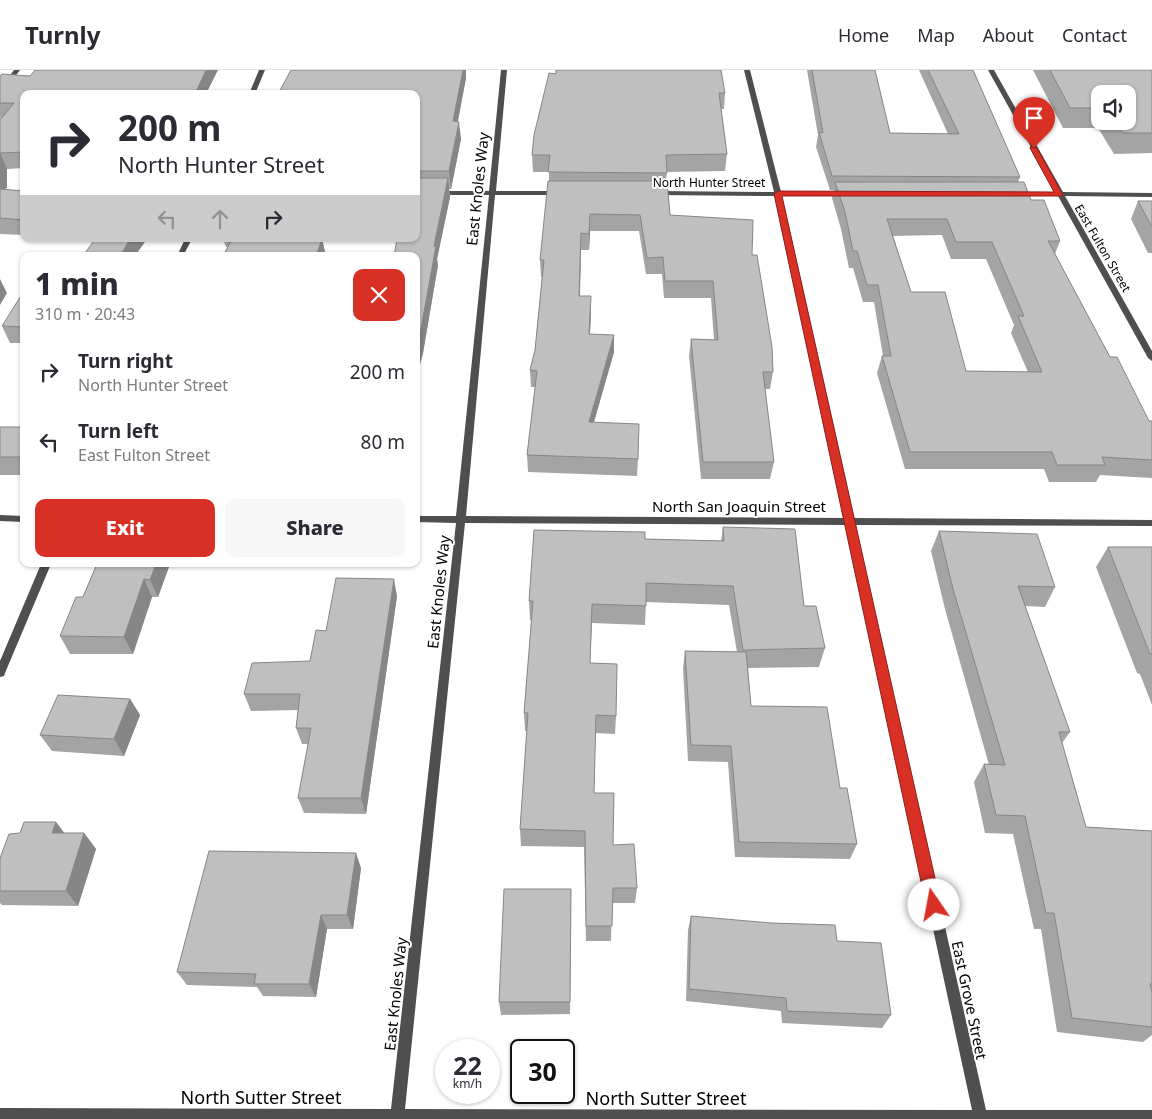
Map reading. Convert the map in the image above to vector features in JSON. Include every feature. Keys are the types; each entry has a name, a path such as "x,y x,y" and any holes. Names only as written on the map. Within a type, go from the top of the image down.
{"street":[{"path":"0,93 17,70"},
{"path":"254,90 262,70"},
{"name":"East Knoles Way","path":"397,1116 461,518 504,70"},
{"name":"East Grove Street","path":"748,70 778,194 980,1116"},
{"name":"East Fulton Street","path":"991,70 1059,195 1152,358"},
{"path":"420,192 570,193"},
{"name":"North Hunter Street","path":"649,193 856,194"},
{"path":"1012,194 1152,195"},
{"path":"0,518 20,518"},
{"name":"North San Joaquin Street","path":"420,518 1152,523"},
{"path":"0,673 45,567"},
{"name":"North Sutter Street","path":"0,1115 980,1116 1152,1118"}],"building":[{"path":"35,70 206,70 197,90 20,90 20,152 0,153 0,120 14,103 0,103 0,76 2,74 30,76"},
{"path":"291,70 463,70 453,121 459,122 449,171 420,171 420,90 280,90"},
{"path":"556,70 721,70 725,93 719,93 727,154 666,155 667,173 548,172 550,155 532,155 534,135 549,73 556,74"},
{"path":"812,70 875,70 890,133 959,134 928,70 973,70 1020,177 832,176 819,132 823,133"},
{"path":"1050,70 1152,70 1152,133 1123,133 1121,130 1136,130 1136,85 1091,85 1091,108 1070,108"},
{"path":"420,178 448,178 434,246 436,246 420,334 420,252 395,252 396,242 420,242"},
{"path":"548,181 667,181 670,215 753,220 752,255 757,255 772,347 773,372 763,372 774,462 703,462 691,339 718,340 713,281 665,281 663,257 647,258 640,215 590,214 589,234 581,233 579,296 591,296 589,334 614,335 589,422 639,424 638,459 527,455 537,371 530,370 535,350 544,260 540,260"},
{"path":"835,182 1024,182 1031,200 1044,200 1060,241 1048,241 1110,357 1117,357 1149,421 1152,421 1152,460 1102,457 1105,465 1057,465 1052,452 910,452 882,356 891,356 878,285 867,285 857,251 853,251 845,212","holes":["887,219 947,219 956,242 992,242 1024,316 1018,316 1042,372 966,371 945,292 911,292"]},
{"path":"0,189 20,191 20,220 0,218"},
{"path":"1138,201 1152,201 1152,227"},
{"path":"93,242 128,242 122,252 86,252"},
{"path":"230,242 321,242 317,252 225,252"},
{"path":"20,297 20,327 2,326"},
{"path":"0,427 20,427 20,457 0,457"},
{"path":"723,527 795,529 804,606 816,606 825,648 743,650 733,586 646,583 646,606 592,604 590,663 617,664 616,716 596,715 594,793 614,793 613,845 634,844 637,888 613,888 612,926 586,926 585,831 520,829 528,713 524,713 533,601 529,601 534,530 645,532 645,539 724,541"},
{"path":"939,531 1037,534 1055,587 1018,586 1070,732 1059,732 1086,827 1152,831 1152,984 1150,984 1152,992 1152,1027 1072,1018 1054,913 1046,913 1025,816 996,815 984,764 1005,765 953,589"},
{"path":"1108,547 1152,547 1152,654 1150,654"},
{"path":"96,567 155,567 150,580 144,579 124,637 60,636 76,597 83,597"},
{"path":"336,578 394,579 361,798 298,798 311,728 296,728 300,694 244,694 252,663 310,661 316,630 326,631"},
{"path":"685,651 746,652 751,706 827,707 840,788 847,788 857,844 739,842 731,746 691,745"},
{"path":"58,695 130,699 114,739 40,735"},
{"path":"24,822 56,822 52,833 84,833 66,891 0,891 0,858 9,834 20,833"},
{"path":"209,851 356,853 347,915 321,915 309,984 254,984 256,974 177,972"},
{"path":"504,889 571,889 570,1002 499,1002"},
{"path":"691,916 771,923 835,925 837,941 881,943 891,1015 787,1011 786,998 689,989"}],"route":[{"path":"934,905 778,194 1059,195 1034,148"}]}
